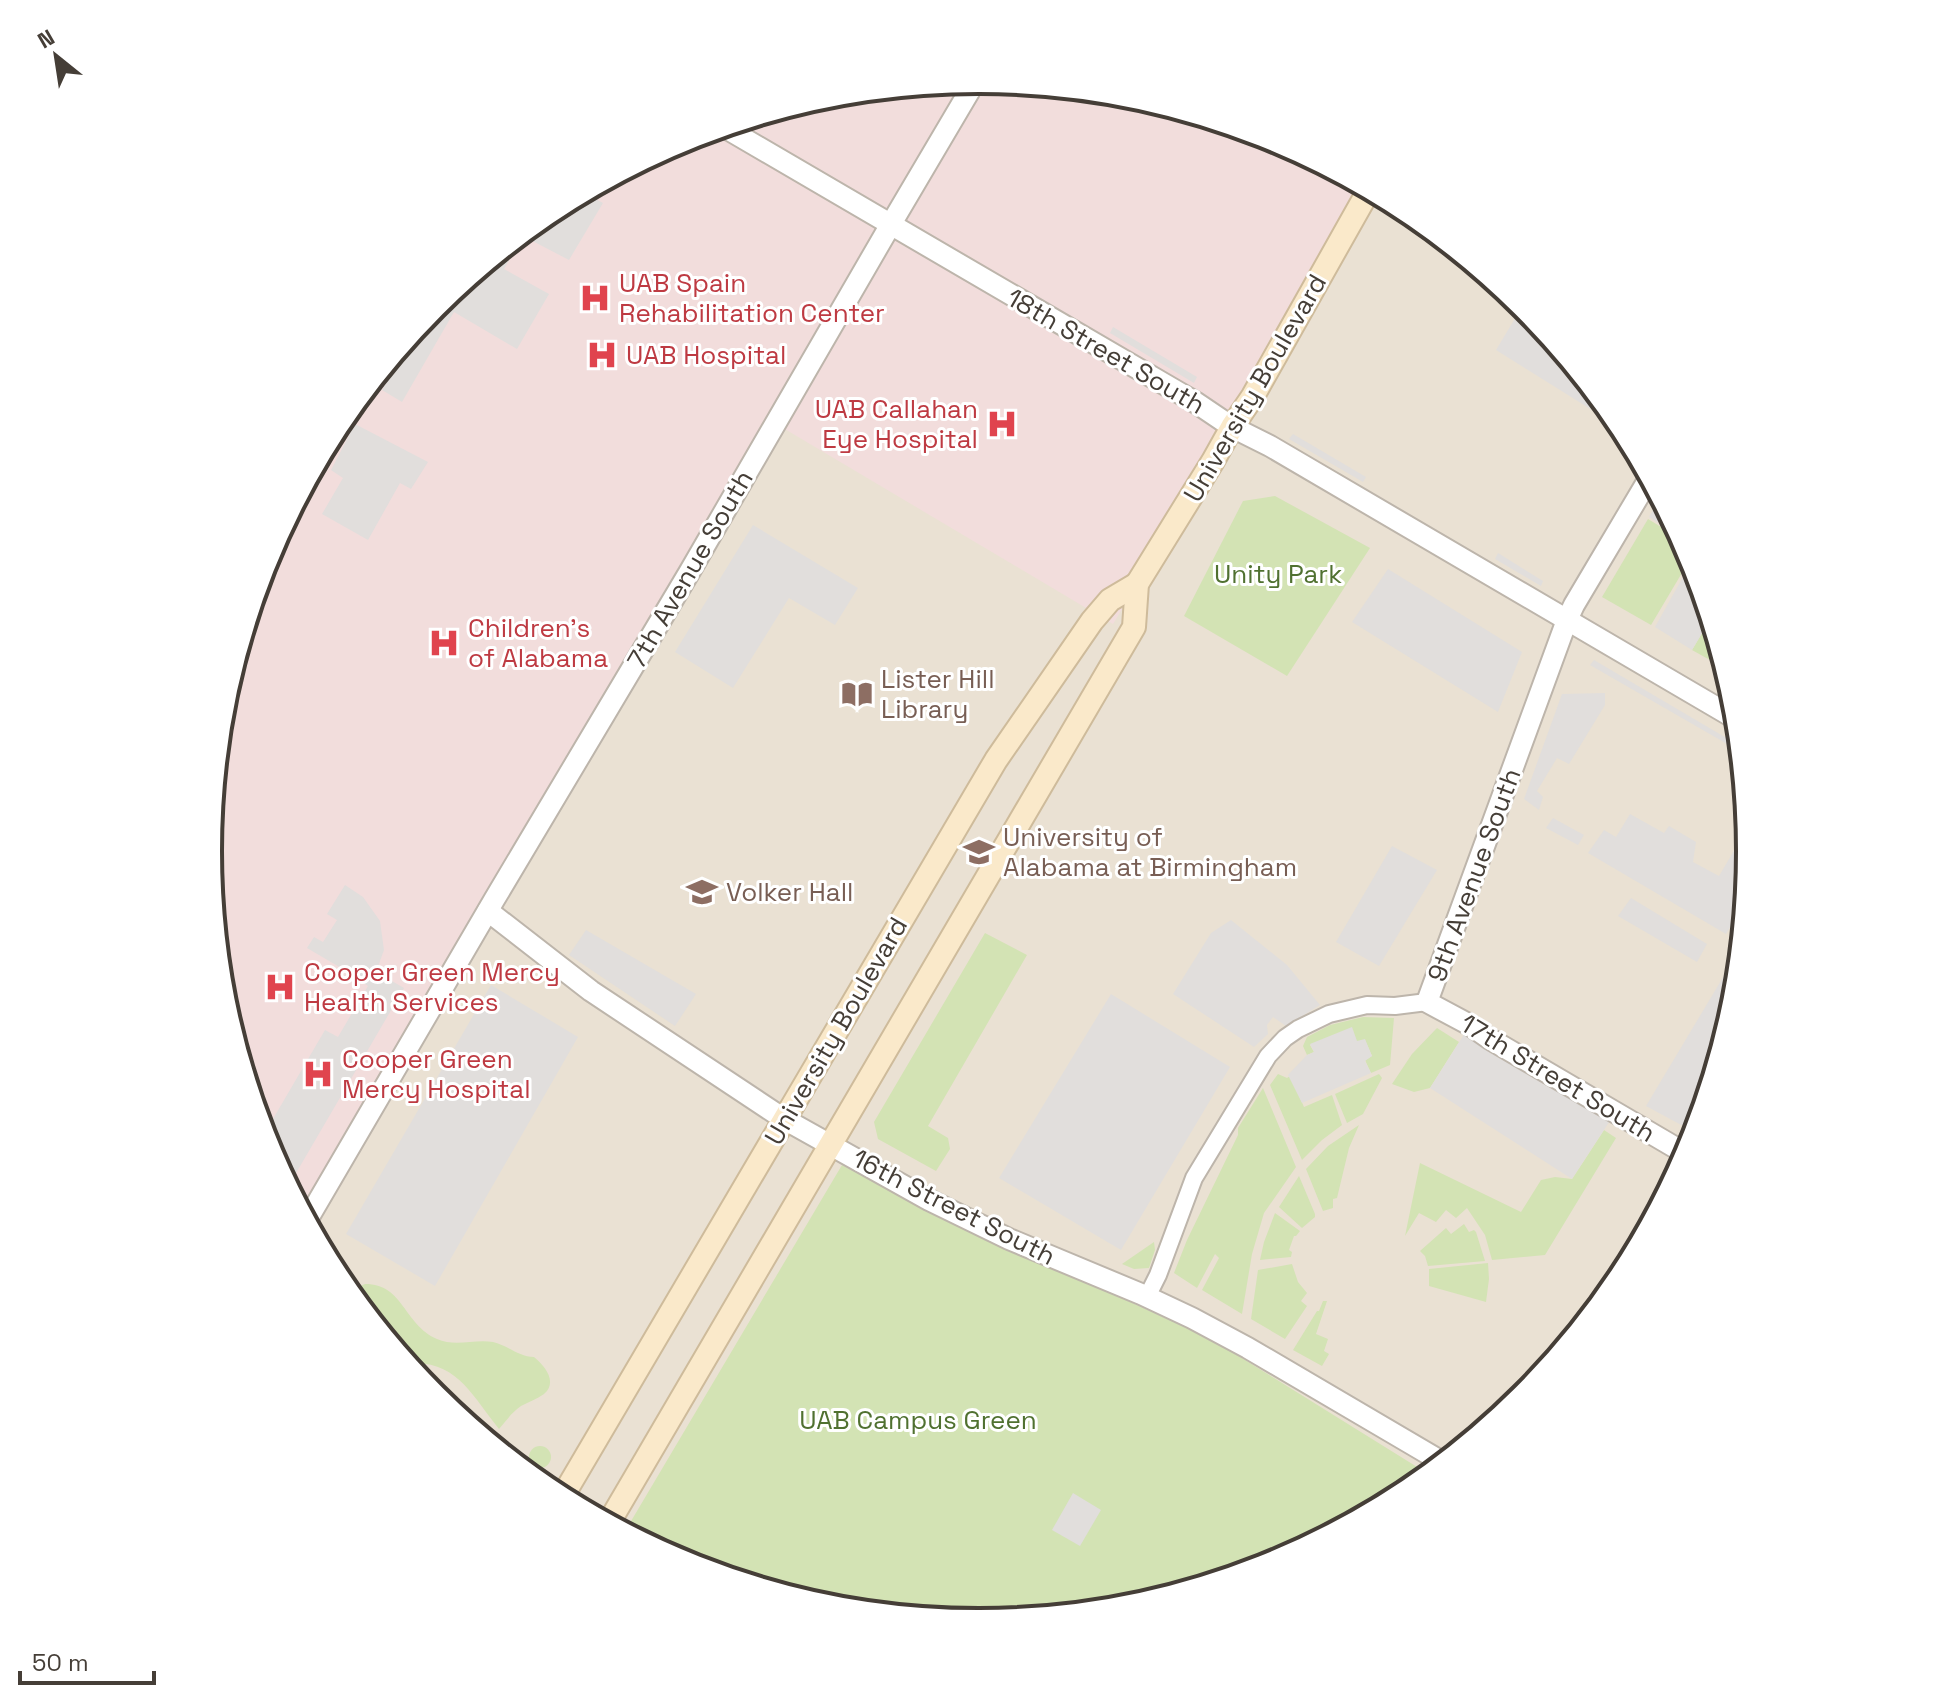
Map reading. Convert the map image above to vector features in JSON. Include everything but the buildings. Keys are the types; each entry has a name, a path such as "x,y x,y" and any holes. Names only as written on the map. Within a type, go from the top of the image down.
{"main road":[{"name":"University Boulevard","path":"568,1487 996,760 1092,621 1110,600 1137,584 1253,396 1364,199"},
{"name":"University Boulevard","path":"613,1515 1134,627 1137,584"}],"street":[{"name":"7th Avenue South","path":"313,1211 967,94"},
{"name":"18th Street South","path":"736,134 1195,402 1232,427 1270,446 1723,711"},
{"name":"9th Avenue South","path":"1147,1297 1194,1178 1268,1056 1285,1038 1329,1014 1367,1005 1427,1002 1567,620 1643,488"},
{"name":"16th Street South","path":"488,911 591,991 784,1119 942,1206 1009,1239 1147,1297 1248,1348 1433,1457"},
{"name":"17th Street South","path":"1427,1002 1676,1148"}],"shaded area":[{"name":"University of Alabama at Birmingham","path":"979,94 1078,100 1175,120 1222,134 1314,172 1358,195 1440,251 1478,282 1549,352 1580,390 1635,473 1658,516 1679,562 1711,655 1730,753 1735,802 1735,901 1730,950 1711,1048 1696,1095 1679,1141 1635,1230 1580,1313 1549,1351 1515,1387 1440,1452 1358,1508 1314,1531 1222,1569 1175,1583 1078,1603 1029,1607 979,1609 880,1603 783,1583 736,1569 644,1531 600,1508 518,1452 480,1421 409,1351 378,1313 323,1230 300,1187 279,1141 247,1048 228,950 223,901 223,802 228,753 247,655 262,608 279,562 323,473 378,390 409,352 443,316 518,251 600,195 644,172 736,134 783,120 880,100 929,96"},
{"path":"979,94 1078,100 1127,109 1222,134 1314,172 1361,197 1232,427 1113,624 773,422 313,1211 279,1141 262,1095 236,999 223,901 223,802 228,753 247,655 279,562 300,516 349,431 378,390 443,316 480,282 558,222 644,172 736,134 783,120 880,100"},
{"path":"595,198 603,203 569,260 532,241"},
{"path":"511,257 504,269 549,294 517,349 454,312 402,402 382,390 409,352 443,316"},
{"path":"1516,317 1549,352 1596,412 1496,350"},
{"path":"1113,327 1197,377 1194,383 1110,333"},
{"path":"355,424 428,462 411,489 400,483 368,540 322,514 343,478 331,470"},
{"path":"1293,434 1366,477 1363,482 1289,439"},
{"path":"1654,508 1662,525 1649,517"},
{"path":"753,525 858,588 835,625 789,598 733,688 675,652"},
{"path":"1498,553 1543,581 1541,586 1495,559"},
{"path":"1388,569 1522,652 1498,712 1352,622"},
{"path":"1684,575 1703,631 1692,650 1655,627"},
{"path":"1594,660 1728,739 1729,745 1590,665"},
{"path":"1605,693 1605,705 1569,764 1557,758 1537,791 1543,797 1539,810 1524,799 1562,694"},
{"path":"1630,814 1664,833 1669,826 1696,842 1693,862 1719,876 1736,847 1733,923 1726,934 1588,853 1604,830 1616,837"},
{"path":"1553,818 1584,835 1578,845 1546,828"},
{"path":"1392,846 1437,870 1379,966 1336,942"},
{"path":"345,885 363,897 380,921 384,950 376,972 404,988 295,1175 272,1121 325,1030 338,1037 368,986 307,948 314,937 323,942 337,920 327,914"},
{"path":"1631,898 1707,944 1697,962 1618,916"},
{"path":"1231,920 1287,965 1320,1005 1286,1026 1273,1017 1267,1025 1268,1034 1254,1047 1173,994 1211,933"},
{"path":"586,930 696,994 675,1026 569,955"},
{"path":"1726,972 1711,1048 1684,1127 1646,1106"},
{"path":"491,985 578,1037 435,1286 346,1234"},
{"path":"1111,994 1230,1067 1121,1250 999,1178"},
{"path":"1470,1025 1615,1113 1572,1179 1430,1088"},
{"path":"1352,1027 1357,1041 1365,1039 1372,1056 1365,1061 1371,1073 1302,1103 1288,1075 1314,1052 1310,1044"},
{"path":"1073,1493 1101,1510 1080,1546 1052,1530"}],"green space":[{"name":"Unity Park","path":"1275,496 1370,548 1287,676 1184,616 1243,501"},
{"path":"1648,519 1664,529 1683,572 1651,625 1602,597"},
{"path":"1703,631 1712,661 1692,650"},
{"path":"985,933 1027,955 928,1126 948,1138 950,1149 936,1171 878,1139 874,1122"},
{"path":"1363,1017 1394,1018 1390,1065 1371,1073 1365,1060 1372,1056 1365,1040 1310,1045 1314,1052 1307,1055 1303,1046 1307,1037 1330,1025"},
{"path":"1437,1028 1459,1042 1430,1088 1414,1092 1392,1084 1412,1054"},
{"path":"1278,1074 1287,1078 1290,1076 1304,1107 1332,1095 1342,1125 1302,1160 1270,1085"},
{"path":"1379,1074 1382,1078 1363,1114 1347,1123 1335,1094"},
{"path":"1263,1088 1296,1167 1264,1213 1252,1254 1242,1314 1202,1290 1219,1258 1215,1254 1197,1288 1174,1273 1238,1135 1238,1128"},
{"path":"1359,1125 1349,1148 1337,1198 1333,1199 1333,1208 1323,1211 1306,1169 1328,1146"},
{"path":"1604,1130 1616,1138 1545,1255 1492,1260 1485,1235 1467,1208 1456,1218 1446,1210 1436,1222 1419,1213 1405,1236 1420,1163 1521,1212 1541,1180 1555,1177 1572,1179"},
{"name":"UAB Campus Green","path":"842,1165 1213,1340 1418,1468 1358,1508 1314,1531 1222,1569 1127,1594 1078,1603 1029,1607 929,1607 880,1603 831,1594 736,1569 630,1523"},
{"path":"1299,1176 1315,1214 1302,1228 1279,1207"},
{"path":"1275,1213 1300,1231 1294,1236 1289,1250 1291,1257 1260,1260 1264,1242"},
{"path":"1464,1224 1469,1232 1476,1232 1485,1261 1428,1266 1420,1251 1446,1228 1451,1234"},
{"path":"1154,1242 1155,1250 1149,1268 1134,1269 1122,1264"},
{"path":"1488,1263 1486,1302 1429,1286 1429,1269"},
{"path":"1292,1264 1298,1282 1307,1293 1301,1301 1307,1306 1285,1339 1251,1319 1258,1270"},
{"path":"365,1284 388,1290 417,1324 437,1339 493,1342 534,1357 548,1374 548,1389 518,1408 499,1429 461,1382 438,1367 421,1364 359,1287"},
{"path":"1323,1301 1327,1301 1316,1334 1328,1339 1324,1351 1329,1354 1322,1366 1293,1350"},
{"path":"536,1447 544,1447 550,1453 550,1461 544,1467 540,1468 530,1461 530,1453"}],"place":[{"name":"UAB Spain Rehabilitation Center","path":"595,298"},
{"name":"UAB Hospital","path":"602,355"},
{"name":"UAB Callahan Eye Hospital","path":"1002,424"},
{"name":"Children's of Alabama","path":"444,643"},
{"name":"Lister Hill Library","path":"857,694"},
{"name":"University of Alabama at Birmingham","path":"979,852"},
{"name":"Volker Hall","path":"702,892"},
{"name":"Cooper Green Mercy Health Services","path":"280,987"},
{"name":"Cooper Green Mercy Hospital","path":"318,1074"}]}
